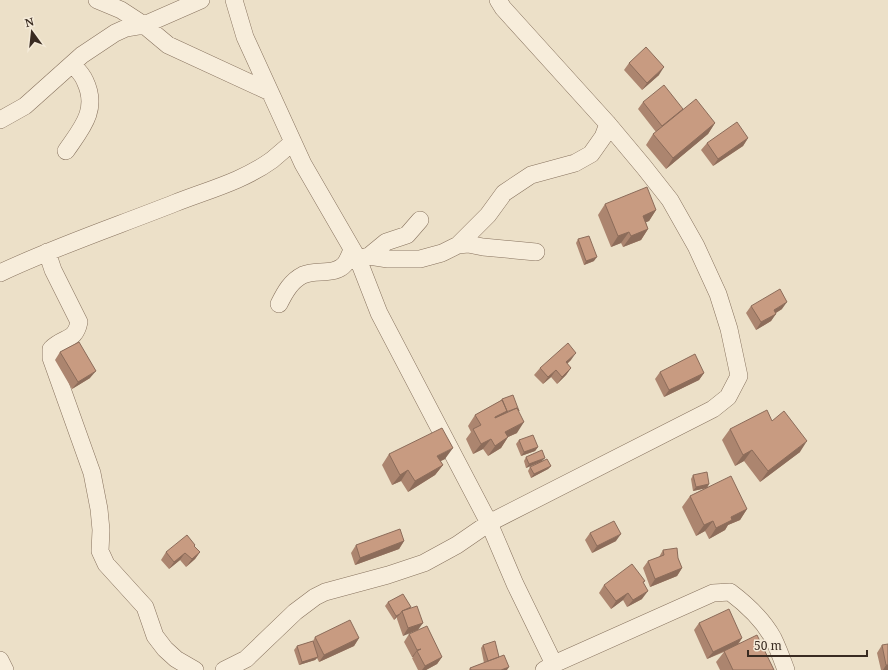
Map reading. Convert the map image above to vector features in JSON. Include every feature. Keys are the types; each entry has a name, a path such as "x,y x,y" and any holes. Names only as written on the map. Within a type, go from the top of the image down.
{"street":[{"path":"97,0 121,10 144,25 168,45 270,92"},
{"path":"0,120 25,106 91,48 115,33 126,28 144,25 201,0"},
{"path":"234,0 246,37 303,164 360,255 379,313 489,523 549,667 713,593 730,592 741,600 764,624 773,638 786,670"},
{"path":"224,670 246,659 295,612 315,597 325,592 388,575 424,563 457,545 489,523 713,409 728,397 739,376 729,329 718,294 696,246 670,200 608,124 503,8 498,0"},
{"path":"66,151 86,122 90,109 89,93 85,81 72,64"},
{"path":"360,255 388,259 420,259 442,253 458,245 488,215 504,193 531,176 575,163 591,154 603,137 608,124"},
{"path":"0,273 47,252 221,186 271,160 293,142"},
{"path":"279,304 288,288 304,275 340,268 360,255 386,242 407,235 420,220"},
{"path":"458,245 468,244 483,247 536,252"},
{"path":"47,252 52,270 69,300 79,322 77,331 73,336 57,343 51,349 51,358 92,473 100,523 100,551 106,564 145,607 155,636 164,648 176,659 195,670"},
{"path":"0,660 5,670"}],"building":[{"path":"646,47 664,67 647,83 629,63"},
{"path":"664,85 683,109 662,126 643,102"},
{"path":"696,99 715,123 673,158 653,134"},
{"path":"737,122 748,138 718,159 707,143"},
{"path":"647,187 656,210 643,216 648,229 631,236 629,232 618,236 605,204"},
{"path":"589,236 597,257 586,261 578,239"},
{"path":"780,289 787,302 774,310 776,314 761,322 751,306"},
{"path":"79,342 96,371 78,382 60,352"},
{"path":"568,343 576,353 566,362 571,368 562,377 556,370 548,377 540,368"},
{"path":"695,354 704,373 669,390 660,372"},
{"path":"513,395 519,411 517,408 506,412 507,411 502,399"},
{"path":"502,400 507,411 495,418 517,408 524,422 505,432 508,437 495,446 491,439 481,444 473,429 481,425 475,415"},
{"path":"767,410 772,421 784,411 807,441 768,471 752,450 743,455 730,429"},
{"path":"442,428 453,448 437,456 443,465 415,481 408,470 400,475 389,454"},
{"path":"533,435 538,447 524,452 519,440"},
{"path":"542,450 545,458 529,464 526,457"},
{"path":"547,459 551,466 534,474 530,467"},
{"path":"707,472 709,484 696,487 693,475"},
{"path":"731,476 747,509 731,517 732,520 716,528 713,521 704,525 690,496"},
{"path":"614,521 621,534 597,546 590,533"},
{"path":"400,529 404,541 360,558 356,545"},
{"path":"187,535 200,552 192,559 185,553 174,562 166,552"},
{"path":"677,548 678,558 682,568 655,579 648,561 664,555 663,550"},
{"path":"632,564 645,581 643,582 648,591 633,600 628,593 616,601 604,585"},
{"path":"403,594 411,607 402,611 396,616 388,602"},
{"path":"417,606 423,623 408,628 402,611"},
{"path":"729,609 742,638 713,652 699,623"},
{"path":"350,620 359,638 324,655 315,637"},
{"path":"427,626 442,657 425,666 417,651 421,649 417,650 409,634"},
{"path":"757,635 774,670 733,670 724,651"},
{"path":"313,641 318,657 302,662 297,646"},
{"path":"495,641 499,657 488,661 483,645"},
{"path":"888,644 888,665 886,665 882,645"},
{"path":"504,655 509,667 501,670 471,670 470,668"}]}
